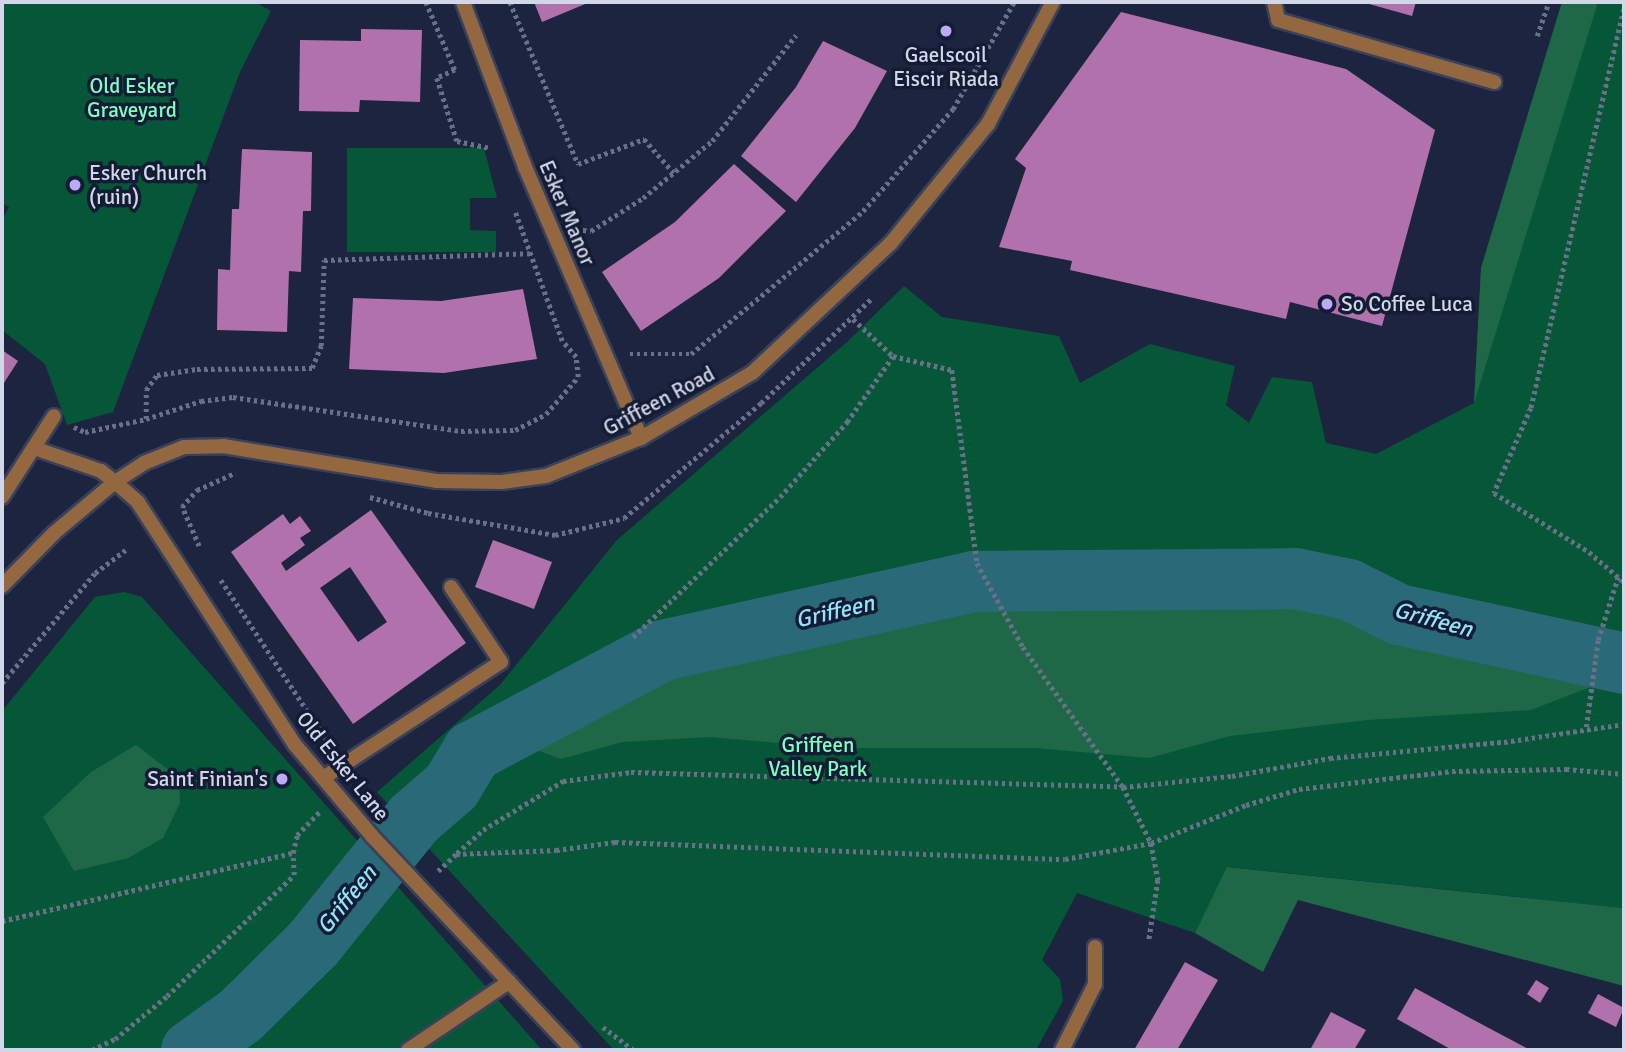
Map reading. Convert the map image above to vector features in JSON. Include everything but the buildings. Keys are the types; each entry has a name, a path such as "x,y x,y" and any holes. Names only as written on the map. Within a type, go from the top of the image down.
{"street":[{"name":"Esker Manor","path":"463,2 525,167 641,438"},
{"name":"Griffeen Road","path":"2,586 54,533 115,482 144,463 184,447 223,446 436,481 502,482 546,476 641,438 752,373 837,299 891,243 958,166 988,124 1053,2"},
{"path":"1274,2 1278,20 1494,82"},
{"path":"2,497 54,416"},
{"name":"Old Esker Lane","path":"34,448 101,471 138,502 257,690 323,778 372,836 573,1050"},
{"path":"323,778 501,662 451,587"},
{"path":"1062,1050 1095,984 1095,947"},
{"path":"408,1050 509,982"}],"path":[{"path":"426,2 455,70 437,78 457,141 489,145 493,156"},
{"path":"510,2 578,164 644,139 674,173"},
{"path":"621,344 627,353 691,354 863,211 953,109 1014,2"},
{"path":"1537,36 1549,2"},
{"path":"1624,9 1531,408 1494,493 1589,552 1624,582"},
{"path":"575,242 569,230 592,231 674,173 712,141 796,35"},
{"path":"54,416 85,432 146,419 201,401 233,397 461,431 515,430 545,414 579,377 576,357 562,341 510,201"},
{"path":"146,419 145,390 157,374 197,369 313,368 321,346 324,260 530,253"},
{"path":"853,319 893,356 952,370 977,563 1023,647 1123,787 1151,843 1158,880 1149,940"},
{"path":"633,637 780,497 847,422 893,356"},
{"path":"182,507 205,556"},
{"path":"2,683 95,573 125,550"},
{"path":"213,568 343,764"},
{"path":"1586,727 1598,640 1618,577"},
{"path":"441,873 456,853 483,830 563,782 631,772 1123,787 1232,776 1330,758 1504,742 1586,727 1624,724"},
{"path":"456,853 556,850 615,842 1065,859 1151,843 1246,805 1336,783 1506,769 1624,774"},
{"path":"92,1050 115,1039 167,996 294,875 293,853 297,835 308,821 338,796"},
{"path":"2,921 293,853"},
{"path":"603,1027 633,1050"}],"green space":[{"name":"Old Esker Graveyard","path":"2,2 255,2 271,11 240,72 113,412 67,425 45,364 2,330 2,220 9,207 2,203"},
{"name":"Griffeen Valley Park","path":"1562,2 1624,2 1624,908 1228,867 1195,933 1077,893 1042,960 1060,979 1063,1001 1036,1050 614,1050 377,792 500,685 617,540 847,342 904,286 942,317 1059,336 1080,383 1150,344 1235,366 1226,405 1249,423 1272,377 1312,382 1326,443 1376,454 1474,403 1481,268"},
{"path":"1562,2 1598,2 1474,403 1481,268"},
{"path":"347,148 484,148 497,198 470,198 470,230 496,231 496,252 347,252"},
{"path":"1294,578 1348,589 1398,614 1624,663 1624,674 1531,710 1368,720 1230,736 1149,758 1035,748 835,748 710,737 622,742 561,759 499,736 662,650 972,581"},
{"path":"124,592 142,597 542,1050 2,1050 2,711 95,597"},
{"path":"136,745 179,778 180,803 163,838 128,858 74,871 43,817 91,772"},
{"path":"1227,867 1624,908 1624,986 1298,900 1263,972 1195,933"}],"waterway":[{"name":"Griffeen","path":"191,1050 240,1015 313,943 414,818 451,786 472,751 662,650 972,581 1294,578 1348,589 1398,614 1624,663"}],"place":[{"name":"Gaelscoil Eiscir Riada","path":"946,31"},
{"name":"Esker Church (ruin)","path":"75,185"},
{"name":"So Coffee Luca","path":"1327,304"},
{"name":"Saint Finian's","path":"282,779"}]}
